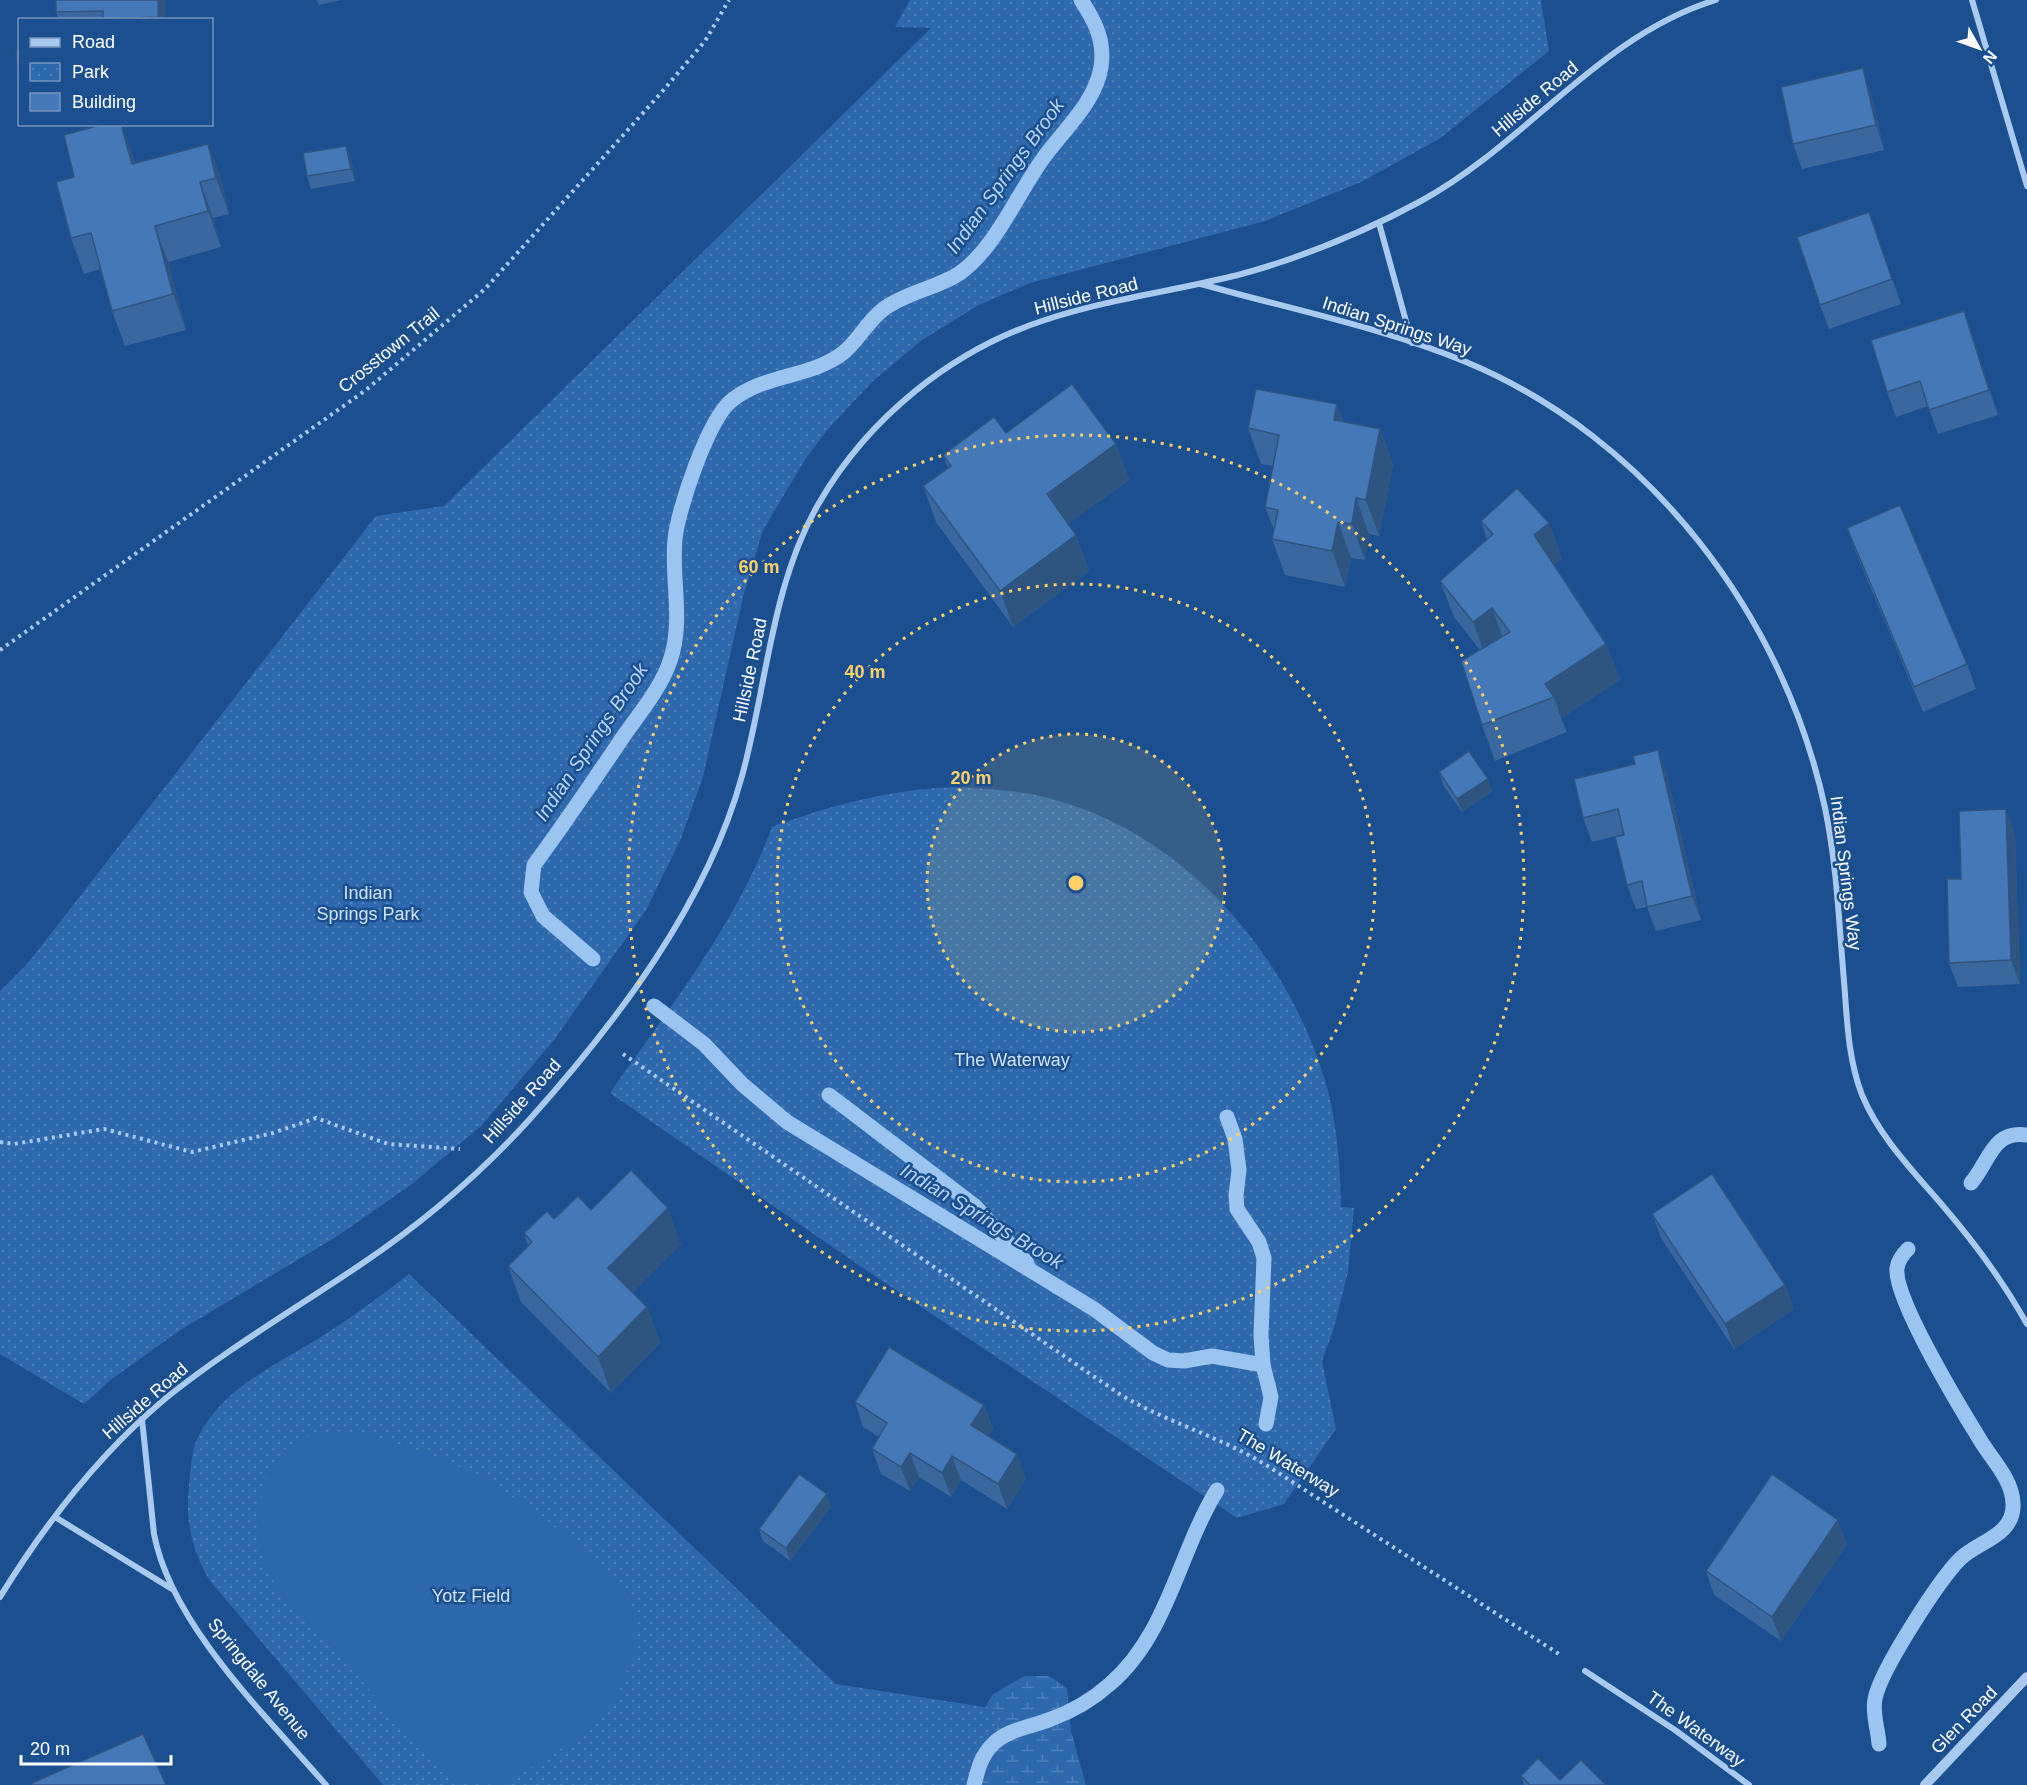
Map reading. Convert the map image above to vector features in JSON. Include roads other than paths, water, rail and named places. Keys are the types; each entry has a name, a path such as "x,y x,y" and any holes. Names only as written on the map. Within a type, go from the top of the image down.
{"street":[{"name":"Hillside Road","path":"0,1597 55,1517 110,1451 142,1419 214,1362 392,1243 447,1199 499,1151 549,1097 597,1037 663,945 717,847 743,773 779,607 795,555 816,508 856,450 905,400 929,381 995,339 1068,313 1201,284 1281,262 1379,223 1460,178 1626,45 1665,20 1716,0"},
{"path":"1972,0 2027,186"},
{"path":"1379,223 1412,343"},
{"name":"Indian Springs Way","path":"1201,284 1412,343 1466,362 1515,387 1599,444 1668,507 1708,551 1735,589 1761,634 1785,686 1818,781 1835,873 1849,1041 1863,1097 1885,1136 1954,1219 2006,1290 2027,1324"},
{"name":"Springdale Avenue","path":"142,1419 154,1534 172,1589 233,1677 326,1785"},
{"name":"Springdale Avenue","path":"55,1517 172,1589"},
{"name":"The Waterway","path":"1585,1671 1675,1730 1749,1785"},
{"name":"Glen Road","path":"1925,1785 2027,1677"}],"waterway":[{"name":"Indian Springs Brook","path":"593,959 543,916 531,892 534,865 649,700 666,671 676,631 674,554 677,525 688,487 713,426 731,401 744,392 830,361 849,348 885,308 952,278 984,250 1042,160 1085,105 1098,80 1102,49 1095,24 1081,0"},
{"name":"Indian Springs Brook","path":"654,1006 704,1044 742,1084 787,1122 1094,1309 1153,1353 1168,1360 1184,1361 1212,1356 1263,1365 1271,1397 1266,1424"},
{"path":"829,1095 975,1206 1027,1263"},
{"path":"1227,1117 1235,1139 1239,1170 1237,1209 1259,1242 1264,1258 1261,1335 1263,1365"},
{"path":"1971,1183 1999,1142 2006,1137 2027,1135"},
{"path":"1879,1744 1874,1704 1887,1668 1925,1605 1951,1570 1960,1559 2002,1530 2012,1514 2013,1503 2006,1479 1946,1383 1906,1304 1897,1268 1908,1249"},
{"name":"Indian Springs Brook","path":"974,1785 983,1758 999,1739 1059,1716 1082,1704 1110,1684 1130,1664 1146,1642 1159,1618 1192,1540 1217,1490"}],"park label":[{"name":"Indian Springs Park","path":"368,903"},
{"name":"Yotz Field","path":"471,1596"}]}
